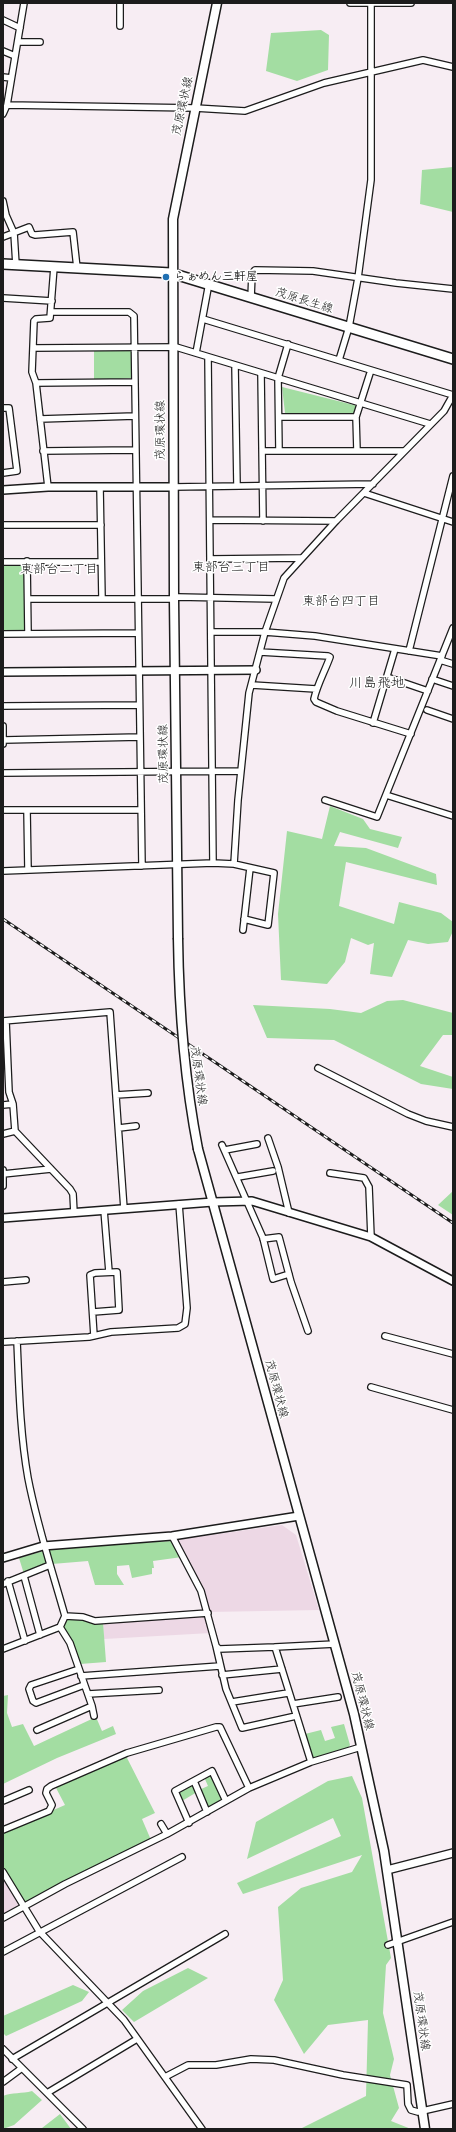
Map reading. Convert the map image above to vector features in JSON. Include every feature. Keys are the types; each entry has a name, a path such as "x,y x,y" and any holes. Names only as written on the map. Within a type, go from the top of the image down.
{"main road":[{"name":"茂原環状線","path":"217,3 172,219 171,273 177,864 179,1005 182,1052 198,1149 335,1644 361,1746 384,1851 425,2129"},
{"name":"茂原長生線","path":"3,264 171,273 209,283 251,298 453,359"}],"street":[{"path":"3,114 7,105 24,3"},
{"path":"120,3 120,26"},
{"path":"350,3 411,3"},
{"path":"340,360 349,327 358,278 371,180 371,4"},
{"path":"3,20 20,28"},
{"path":"18,42 40,42"},
{"path":"3,51 15,56"},
{"path":"7,105 195,108 245,111 253,110 324,83 423,60 453,67"},
{"path":"3,77 11,78"},
{"path":"3,201 6,215 14,233 16,265"},
{"path":"3,237 29,227 34,235 73,232 77,268"},
{"path":"48,487 36,383 32,372 35,319 49,320 51,312 54,267"},
{"path":"251,298 252,274 255,270 313,271 358,278 453,289"},
{"path":"196,353 209,283"},
{"path":"3,298 52,301"},
{"path":"51,312 133,313 135,348 137,634 142,866"},
{"path":"203,319 453,395 444,411 287,573 276,599 265,632 249,693 240,771 234,864"},
{"path":"279,451 278,378 288,344"},
{"path":"34,348 172,347 430,424"},
{"path":"208,357 213,863"},
{"path":"235,365 237,486"},
{"path":"357,450 356,417 371,370"},
{"path":"261,373 263,521"},
{"path":"36,383 135,382"},
{"path":"3,408 9,408 16,471 3,473"},
{"path":"40,419 135,416"},
{"path":"279,417 356,417"},
{"path":"43,451 135,450"},
{"path":"262,450 404,451"},
{"path":"408,651 453,476"},
{"path":"3,490 48,487 373,484"},
{"path":"100,487 102,599"},
{"path":"364,493 453,522"},
{"path":"210,520 336,521"},
{"path":"3,526 100,525"},
{"path":"210,559 301,558"},
{"path":"3,562 101,562"},
{"path":"27,562 28,634"},
{"path":"28,599 174,599 178,597 211,599 276,599"},
{"path":"325,800 377,817 441,658 451,638 453,628"},
{"path":"211,632 265,632 315,636 408,651 441,658 453,664"},
{"path":"3,634 137,634"},
{"path":"373,723 395,649"},
{"path":"260,652 330,657 316,689 314,699 316,702 373,723 411,734"},
{"path":"3,672 256,670"},
{"path":"387,677 428,691"},
{"path":"432,680 453,686"},
{"path":"252,685 316,689"},
{"path":"3,706 139,706"},
{"path":"427,710 453,719"},
{"path":"3,726 3,742 140,738"},
{"path":"3,772 240,771"},
{"path":"386,795 453,816"},
{"path":"3,810 141,810"},
{"path":"27,810 28,870"},
{"path":"3,871 213,863 234,864 274,873 268,925 244,919"},
{"path":"243,930 250,868"},
{"path":"74,1213 73,1194 15,1131 13,1104 6,1092 4,1021 110,1012 124,1209"},
{"path":"318,1068 408,1114 426,1121 453,1127"},
{"path":"116,1095 148,1093"},
{"path":"3,1105 13,1104"},
{"path":"119,1128 136,1126"},
{"path":"3,1134 15,1131"},
{"path":"268,1138 278,1167 289,1213"},
{"path":"257,1144 223,1148 238,1177 246,1201 263,1239 273,1279 289,1274"},
{"path":"3,1174 51,1169"},
{"path":"3,1170 3,1186"},
{"path":"238,1177 273,1171"},
{"path":"330,1173 364,1178 367,1180 369,1186 371,1237"},
{"path":"3,1218 179,1204 246,1201 371,1237 453,1281"},
{"path":"3,1342 94,1336 111,1332 178,1328 185,1324 186,1308 179,1204"},
{"path":"104,1210 109,1272"},
{"path":"263,1239 279,1237 289,1274 308,1331"},
{"path":"93,1312 119,1310 117,1272 90,1275 94,1336"},
{"path":"3,1282 26,1280"},
{"path":"385,1336 453,1354"},
{"path":"3,1649 60,1627 66,1616 43,1546 29,1483 24,1448 17,1341"},
{"path":"371,1388 453,1410"},
{"path":"3,1558 43,1546 172,1536 299,1516"},
{"path":"172,1536 190,1568 208,1613 222,1675 242,1728 296,1716"},
{"path":"25,1641 6,1582 50,1565"},
{"path":"24,1576 40,1635"},
{"path":"66,1616 83,1617 95,1621 208,1613"},
{"path":"60,1627 70,1643 92,1706 94,1716"},
{"path":"216,1646 219,1649 335,1644"},
{"path":"275,1647 288,1693 293,1704 311,1762"},
{"path":"81,1676 220,1666"},
{"path":"79,1669 31,1685 29,1688 33,1701 36,1703 84,1684"},
{"path":"222,1675 282,1669"},
{"path":"88,1694 159,1690"},
{"path":"232,1702 288,1693"},
{"path":"293,1704 338,1697"},
{"path":"37,1730 92,1706"},
{"path":"3,1830 49,1811 52,1805 46,1793 47,1789 51,1786 127,1752 216,1727 220,1727 249,1788"},
{"path":"3,1918 22,1906 167,1834 249,1788 311,1762 361,1746"},
{"path":"189,1822 175,1791 212,1771 226,1801"},
{"path":"194,1781 207,1812"},
{"path":"3,1801 28,1790"},
{"path":"161,1824 167,1834"},
{"path":"386,1870 453,1853"},
{"path":"3,1952 39,1931 182,1857"},
{"path":"3,1872 22,1906 39,1931 107,2002 137,2039 202,2129"},
{"path":"388,1945 453,1922"},
{"path":"12,2059 225,1934"},
{"path":"47,2093 137,2039"},
{"path":"4,2052 84,2129"},
{"path":"165,2077 188,2065 216,2065 250,2059 274,2060 343,2075 407,2085 408,2104 410,2110 423,2111 453,2104"},
{"path":"3,2082 22,2068"}],"shaded area":[{"path":"282,1525 296,1535 319,1610 209,1612 193,1570 176,1540"},
{"path":"207,1615 211,1633 104,1639 103,1622"},
{"path":"3,1876 19,1905 3,1914"}],"green space":[{"path":"321,30 329,35 328,70 297,81 266,71 271,33"},
{"path":"453,167 453,212 420,204 422,170"},
{"path":"94,350 131,351 131,378 95,381"},
{"path":"282,387 358,406 355,414 285,413"},
{"path":"3,563 26,563 26,633 3,632"},
{"path":"330,806 363,819 370,829 402,837 398,848 340,832 334,846 366,848 436,874 437,885 346,862 339,906 394,924 399,902 441,913 453,922 453,931 448,942 428,944 408,940 392,977 370,974 374,943 368,945 351,938 345,962 327,984 281,980 278,914 287,831 322,839"},
{"path":"403,1000 453,1013 453,1035 443,1035 420,1066 453,1077 453,1089 421,1084 334,1040 267,1038 253,1005 330,1009 361,1013 387,1001"},
{"path":"453,1191 453,1215 438,1205"},
{"path":"172,1541 182,1557 153,1561 154,1568 152,1568 152,1574 132,1578 129,1565 117,1566 117,1574 124,1585 95,1585 88,1561 52,1564 47,1550 75,1547"},
{"path":"44,1551 48,1563 24,1574 19,1558"},
{"path":"67,1617 103,1622 106,1662 80,1664 70,1636 62,1626"},
{"path":"8,1695 7,1713 12,1727 23,1724 34,1746 96,1717 102,1731 113,1726 116,1734 57,1758 3,1784 3,1696"},
{"path":"344,1724 350,1745 348,1748 313,1760 305,1734 321,1730 325,1741 335,1738 331,1727"},
{"path":"126,1756 155,1813 142,1819 151,1840 23,1904 3,1869 3,1832 65,1805 55,1786"},
{"path":"210,1773 223,1799 222,1802 208,1809 199,1790 208,1786 204,1777"},
{"path":"352,1776 362,1798 391,1958 386,1965 383,2013 394,2059 390,2075 399,2108 391,2121 411,2129 300,2129 366,2096 368,2020 328,2025 304,2054 274,2000 283,1980 278,1907 301,1888 352,1872 362,1855 243,1894 237,1883 341,1836 333,1818 247,1859 256,1822 328,1781"},
{"path":"192,1783 197,1792 182,1801 177,1791"},
{"path":"188,1968 208,1978 134,2022 122,2010 143,1991"},
{"path":"73,1985 89,1992 82,2001 6,2036 3,2033 3,2016"},
{"path":"32,2091 42,2100 14,2125 3,2129 3,2096"},
{"path":"60,2114 71,2129 42,2129 42,2128"}],"railway":[{"path":"3,919 453,1223"}],"place":[{"name":"らぁめん三軒屋","path":"166,277"}],"district":[{"name":"東部台三丁目","path":"231,568"},
{"name":"東部台二丁目","path":"59,570"},
{"name":"東部台四丁目","path":"341,602"},
{"name":"川島飛地","path":"377,683"}]}
